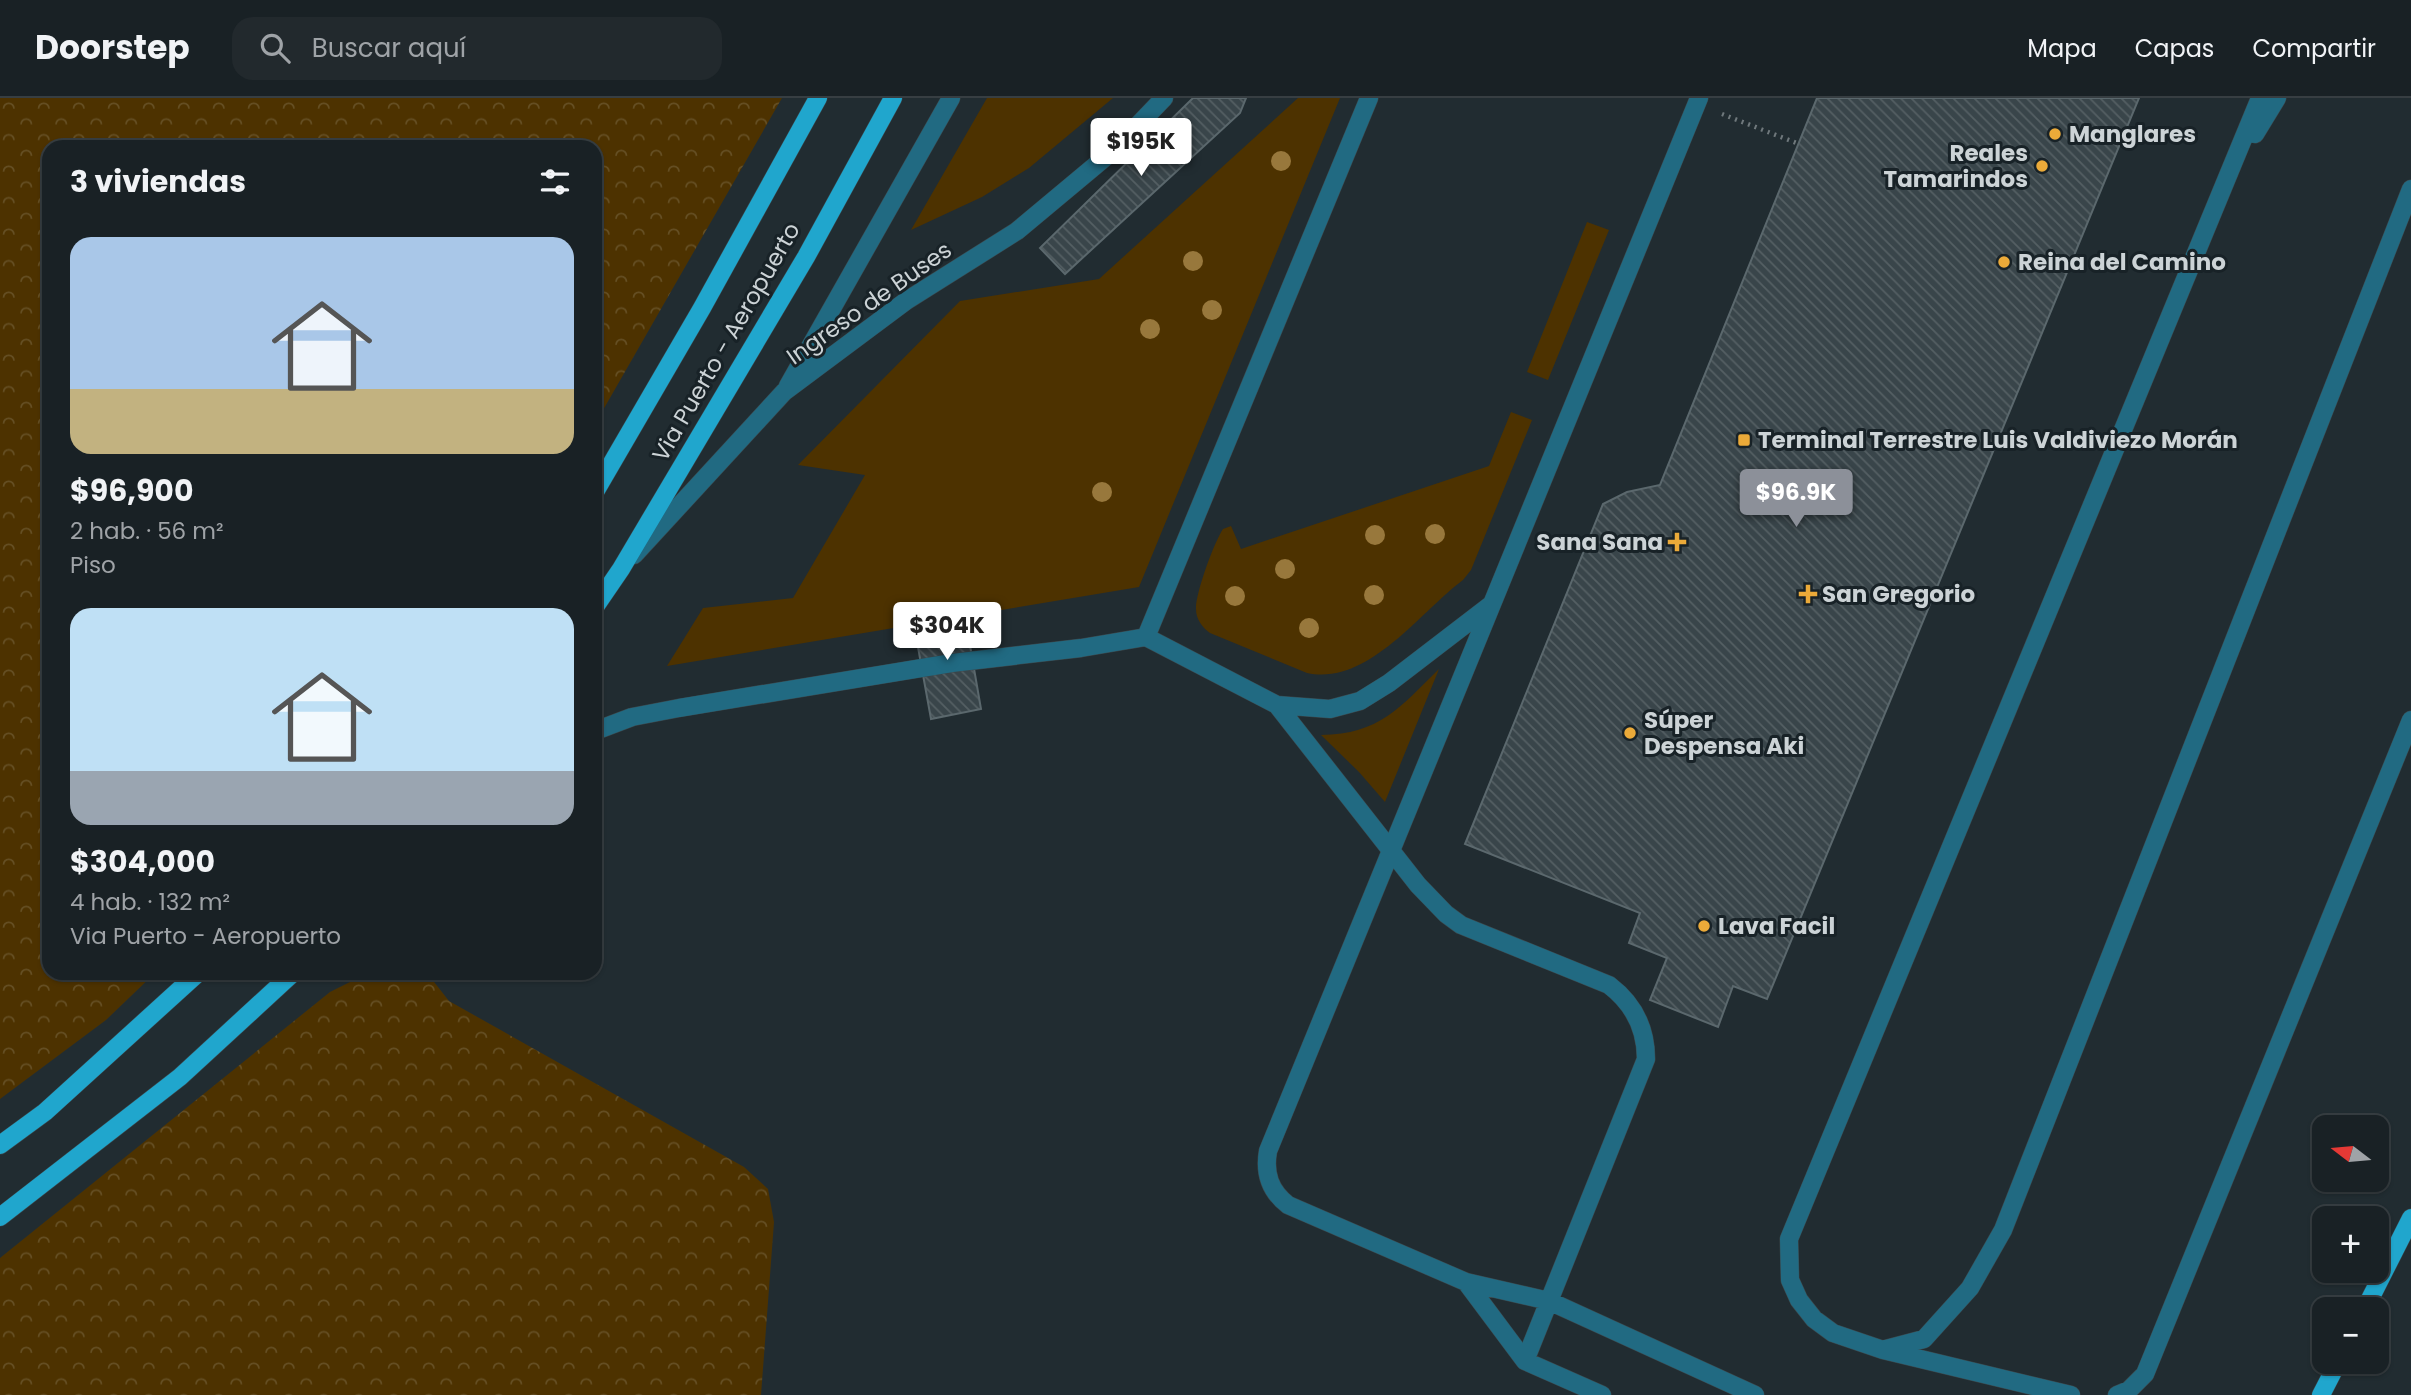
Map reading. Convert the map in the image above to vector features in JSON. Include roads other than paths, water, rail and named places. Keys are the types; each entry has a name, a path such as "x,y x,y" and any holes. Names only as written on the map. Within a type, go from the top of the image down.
{"main road":[{"name":"Via Puerto - Aeropuerto","path":"602,480 702,308 818,98"},
{"name":"Via Puerto - Aeropuerto","path":"602,597 806,257 893,98"},
{"path":"0,1145 44,1112 190,980"},
{"path":"0,1217 180,1077 285,980"},
{"path":"2371,1297 2411,1218"},
{"path":"2321,1395 2332,1374"}],"lane":[{"path":"785,392 951,98"},
{"name":"Ingreso de Buses","path":"621,569 785,392 906,301 1017,231 1114,150 1164,98"},
{"path":"1146,637 1369,98"},
{"path":"1699,98 1268,1151 1267,1170 1272,1187 1288,1205 1466,1282 1549,1301 1755,1395"},
{"path":"2071,1395 1883,1350 1833,1334 1814,1319 1799,1300 1790,1280 1789,1239 2260,98"},
{"path":"2225,186 2277,98"},
{"path":"1883,1350 1924,1339 1970,1288 2003,1230 2411,189"},
{"path":"602,728 632,717 679,708 952,663 1081,648 1146,637 1277,705 1330,709 1360,701 1389,683 1493,604"},
{"path":"1277,705 1430,899 1461,925 1609,985 1633,1008 1640,1023 1646,1042 1646,1059 1525,1361"},
{"path":"2117,1395 2129,1390 2145,1374 2411,720"},
{"path":"1466,1282 1525,1361 1602,1395"}],"place":[{"name":"Manglares","path":"2055,134"},
{"name":"Reales Tamarindos","path":"2042,166"},
{"name":"Reina del Camino","path":"2004,262"},
{"name":"Terminal Terrestre Luis Valdiviezo Morán","path":"1744,440"},
{"name":"Sana Sana","path":"1677,542"},
{"name":"San Gregorio","path":"1808,594"},
{"name":"Súper Despensa Aki","path":"1630,733"},
{"name":"Lava Facil","path":"1704,926"}]}
